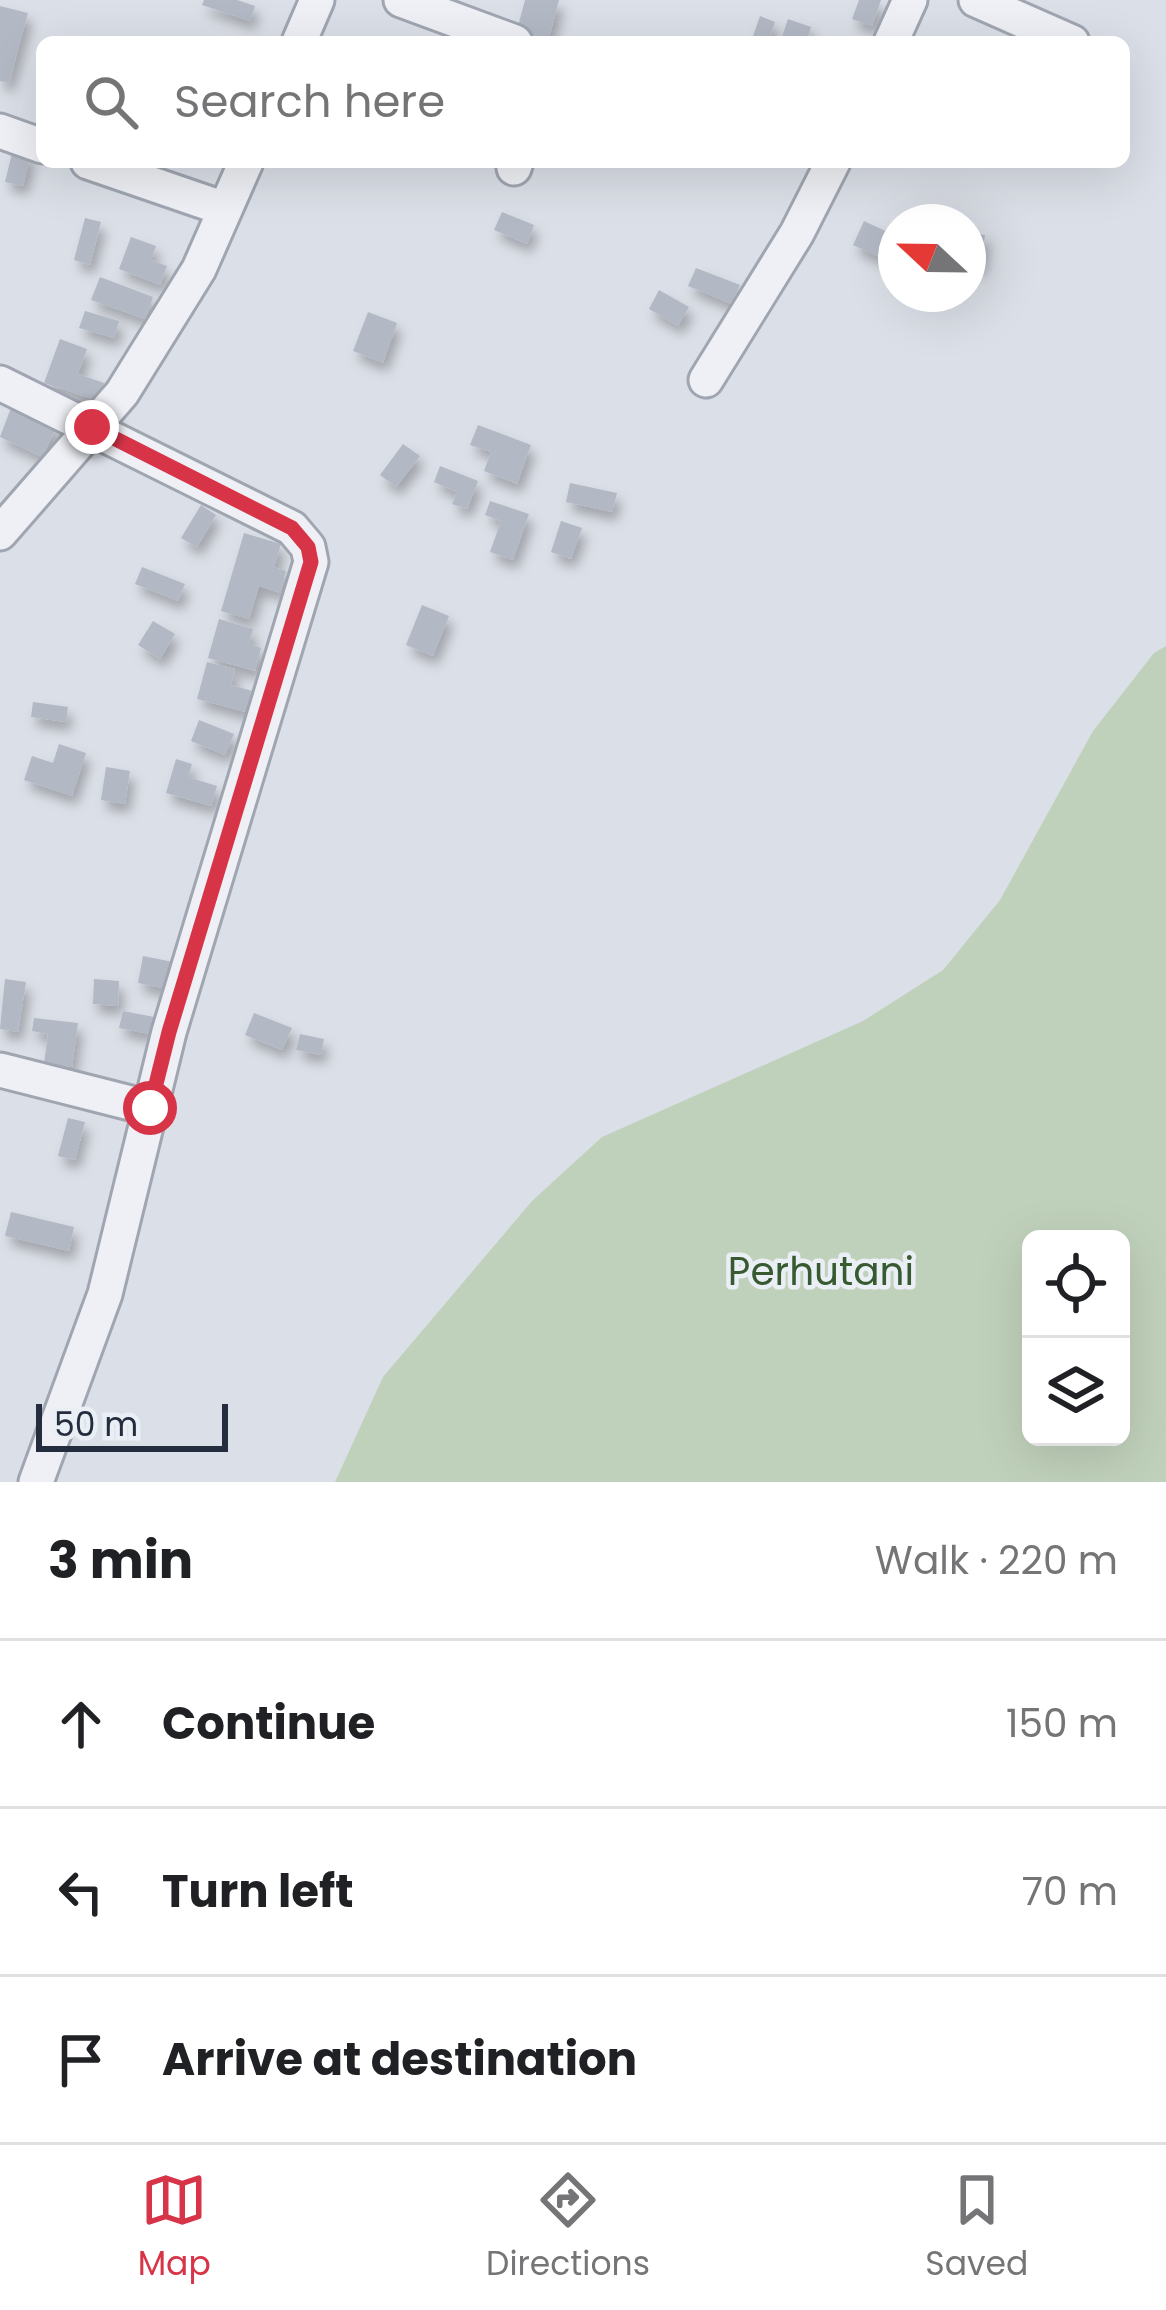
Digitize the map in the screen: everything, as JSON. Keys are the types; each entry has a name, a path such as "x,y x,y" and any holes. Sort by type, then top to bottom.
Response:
{"street":[{"path":"302,36 317,0"},
{"path":"401,0 499,36"},
{"path":"893,36 910,0"},
{"path":"976,0 1058,36"},
{"path":"0,131 36,144"},
{"path":"105,168 225,209"},
{"path":"0,533 122,393 188,287 243,168"},
{"path":"706,380 830,168"},
{"path":"0,383 292,528 308,547 311,562 169,1032 105,1294 36,1482"},
{"path":"0,1070 150,1108"}],"green space":[{"name":"Perhutani","path":"1166,646 1166,1482 335,1482 383,1377 532,1201 602,1137 863,1021 943,970 1000,900 1093,731 1154,653"}],"building":[{"path":"204,0 237,0 255,6 250,21 202,5"},
{"path":"525,0 559,0 550,36 516,34"},
{"path":"859,0 881,0 872,26 852,19"},
{"path":"0,6 28,13 9,83 0,81"},
{"path":"760,16 775,22 770,36 753,36"},
{"path":"788,19 811,27 808,36 782,36"},
{"path":"13,149 31,153 23,186 5,182"},
{"path":"502,212 534,225 527,244 494,230"},
{"path":"85,218 101,222 90,265 74,260"},
{"path":"864,221 878,228 878,256 853,245"},
{"path":"131,237 156,246 151,260 167,266 160,285 119,269"},
{"path":"696,268 740,285 732,304 688,286"},
{"path":"100,277 153,297 145,319 91,300"},
{"path":"659,290 689,307 678,326 649,309"},
{"path":"85,311 119,321 114,338 79,328"},
{"path":"368,312 397,323 383,363 353,351"},
{"path":"60,339 87,349 78,374 104,383 98,401 44,383"},
{"path":"12,405 57,426 42,457 0,437"},
{"path":"478,425 531,445 517,484 484,471 491,452 470,445"},
{"path":"403,444 420,456 396,487 380,475"},
{"path":"440,466 478,481 467,509 452,504 457,492 434,482"},
{"path":"570,483 617,493 612,512 566,502"},
{"path":"490,501 529,514 513,560 490,552 501,521 485,515"},
{"path":"201,505 216,515 197,547 181,538"},
{"path":"561,521 582,528 571,559 551,552"},
{"path":"244,533 281,544 274,567 286,571 280,593 259,586 249,619 221,611"},
{"path":"142,567 185,584 178,601 135,584"},
{"path":"422,605 449,616 433,656 406,645"},
{"path":"219,619 253,629 249,644 261,648 255,671 208,658"},
{"path":"153,621 175,634 160,659 138,645"},
{"path":"207,662 235,669 231,685 252,691 246,712 197,699"},
{"path":"33,702 68,707 66,722 31,717"},
{"path":"199,720 234,734 225,755 191,741"},
{"path":"59,744 86,753 72,796 24,780 32,756 53,763"},
{"path":"176,759 192,764 188,777 217,786 211,806 166,793"},
{"path":"106,767 130,771 125,804 101,800"},
{"path":"143,956 173,962 167,989 138,983"},
{"path":"5,979 26,982 18,1032 0,1029"},
{"path":"94,979 119,981 118,1006 93,1004"},
{"path":"123,1011 154,1017 150,1034 119,1028"},
{"path":"254,1013 292,1028 282,1050 245,1035"},
{"path":"34,1018 78,1023 72,1067 44,1064 48,1034 32,1031"},
{"path":"300,1034 324,1039 321,1055 296,1050"},
{"path":"68,1118 85,1122 75,1160 58,1156"},
{"path":"11,1212 74,1227 69,1251 5,1236"}],"route":[{"path":"92,427 292,528 308,547 311,562 150,1108"}]}
